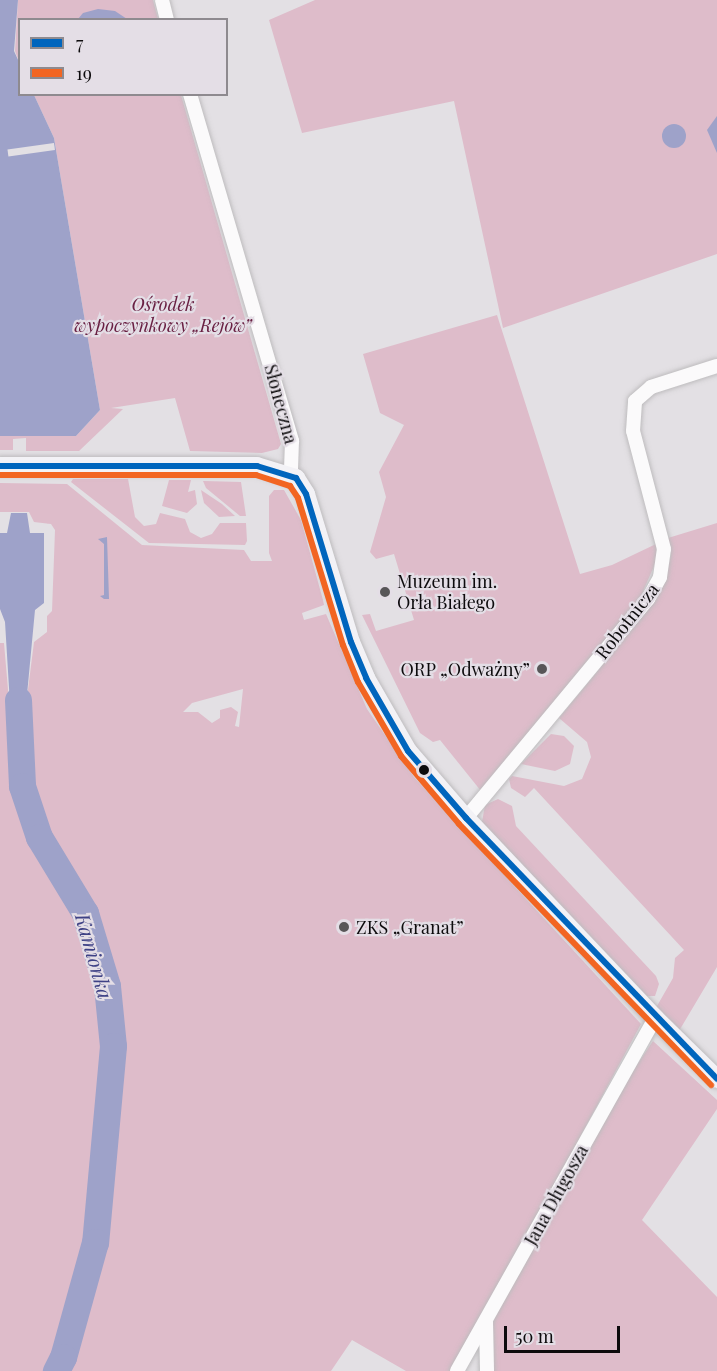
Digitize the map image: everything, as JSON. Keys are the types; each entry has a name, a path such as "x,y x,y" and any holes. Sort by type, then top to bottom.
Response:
{"street":[{"path":"162,0 166,18"},
{"name":"Słoneczna","path":"191,96 292,441 291,473"},
{"name":"Robotnicza","path":"466,818 648,599 660,577 664,548 633,431 635,401 651,387 717,366"},
{"path":"0,466 257,466 291,473 306,494 351,642 366,678 408,751 466,818 654,1018 717,1079"},
{"name":"Jana Długosza","path":"457,1371 654,1018"},
{"path":"486,1321 487,1371"}],"green space":[{"path":"18,0 153,0 158,18 18,18 18,59 15,51"},
{"path":"315,0 717,0 717,254 503,328 454,101 302,133 269,20"},
{"name":"Ośrodek wypoczynkowy „Rejów”","path":"34,96 181,96 281,444 278,449 262,453 190,451 175,398 111,408 123,409 79,451 26,451 26,438 13,439 13,450 0,450 0,436 76,436 100,410 54,138"},
{"path":"497,315 580,574 612,565 656,544 658,557 641,596 481,791 440,740 433,742 420,733 362,615 370,614 376,631 414,620 394,554 376,559 370,552 386,497 379,472 404,425 380,413 363,354"},
{"path":"73,479 128,479 135,517 144,526 156,524 160,513 185,519 190,532 201,538 212,534 220,523 246,523 247,541 245,545 149,543 71,482"},
{"path":"169,480 191,480 188,492 195,490 197,504 187,513 162,506"},
{"path":"203,481 241,482 246,516 240,516 206,488"},
{"name":"ZKS „Granat”","path":"0,483 67,484 142,545 244,550 251,561 272,561 269,553 269,496 274,490 284,490 301,520 324,605 302,613 304,620 326,614 367,709 414,777 641,1024 454,1371 406,1371 352,1340 331,1371 0,1371 0,643 4,643 12,736 22,737 34,642 47,632 47,616 52,611 55,530 51,524 34,522 29,512 0,512","holes":["243,689 239,727 235,726 238,712 231,707 220,710 220,718 212,723 198,712 183,712 192,703"]},
{"path":"201,490 235,516 219,517 204,503"},
{"path":"717,523 717,967 676,1036 653,1013 673,978 675,958 684,950 534,788 525,797 511,788 509,779 512,776 564,786 582,779 591,757 587,742 559,718 651,606 665,582 671,555 668,538"},
{"path":"551,734 564,736 574,746 570,764 555,771 521,764"},
{"path":"498,799 512,806 516,826 656,976 659,984 655,996 647,996 482,822 485,805"},
{"path":"653,1041 717,1100 717,1109 642,1220 717,1297 717,1371 494,1371 493,1323 497,1312 627,1080"}],"water":[{"path":"0,0 18,0 14,51 18,60 18,96 34,96 54,138 100,410 76,436 0,436"},
{"path":"98,9 115,11 126,18 79,18 83,13"},
{"path":"717,116 717,153 707,130"},
{"path":"674,124 679,125 685,131 685,141 679,147 674,148 669,147 663,141 662,136 663,131 669,125"},
{"path":"11,513 27,513 30,533 44,533 44,603 35,610 23,737 12,737 5,622 0,609 0,533 7,533"},
{"path":"107,537 109,599 104,599 100,596 104,595 104,544 98,539"}],"pier":[{"path":"54,143 55,150 8,156 7,150"}],"waterway":[{"name":"Kamionka","path":"18,700 22,786 39,837 85,913 107,986 113,1046 95,1242 63,1357 56,1371"}],"transit line":[{"name":"7","path":"0,466 257,466 296,478 306,494 351,642 366,678 408,751 466,818 717,1079"},
{"name":"19","path":"0,475 256,475 290,486 298,498 343,645 358,682 401,756 459,824 711,1085"}],"place":[{"name":"Muzeum im. Orła Białego","path":"385,592"},
{"name":"ORP „Odważny”","path":"542,669"},
{"name":"ZKS „Granat”","path":"344,927"}]}
